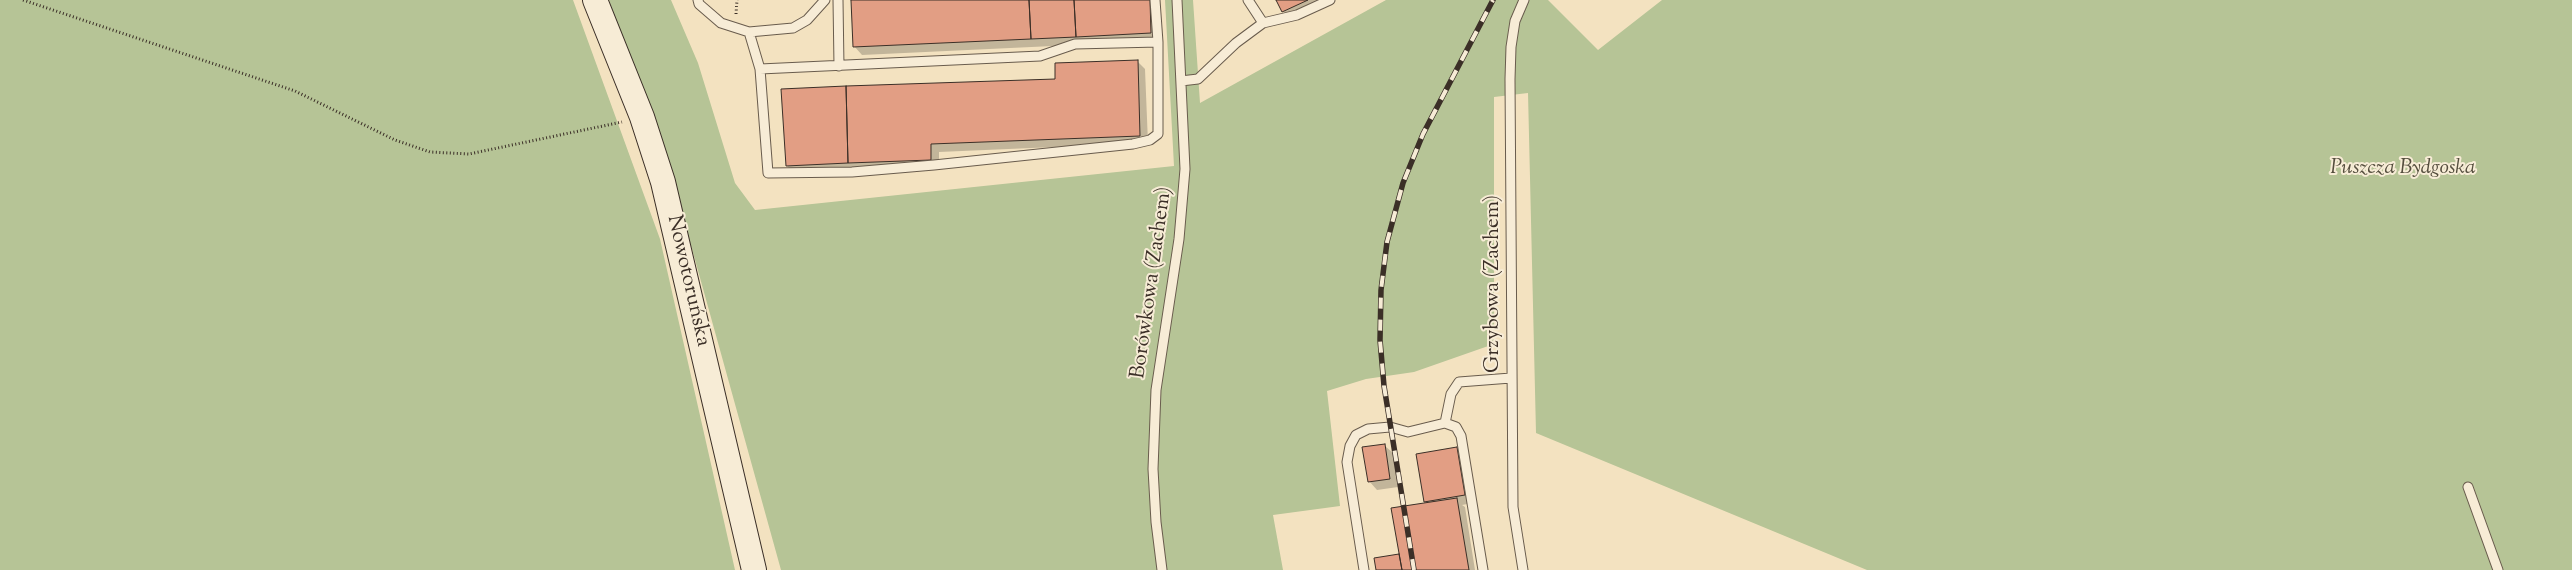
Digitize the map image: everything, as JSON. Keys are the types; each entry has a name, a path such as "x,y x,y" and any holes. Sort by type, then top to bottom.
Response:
{"main road":[{"name":"Nowotoruńska","path":"595,0 642,117 663,182 754,570"}],"lane":[{"path":"698,0 721,23 749,32 793,28 819,10 825,0"},
{"path":"838,0 839,66"},
{"path":"749,32 760,69 768,173 862,171 1133,144 1150,140 1158,134 1160,122 1156,0"},
{"name":"Borówkowa (Zachem)","path":"1162,570 1156,522 1154,433 1156,390 1178,239 1185,169 1177,0"},
{"path":"1248,0 1263,23"},
{"path":"1181,81 1198,79 1236,43 1263,23 1297,15 1330,0"},
{"name":"Grzybowa (Zachem)","path":"1523,570 1513,507 1511,46 1515,21 1524,0"},
{"path":"760,69 1040,56 1075,44 1158,42"},
{"path":"1445,422 1451,394 1459,382 1511,378"},
{"path":"1364,570 1347,462 1356,435 1368,429 1390,428 1408,432 1445,422 1456,427 1461,436 1483,570"},
{"path":"2468,487 2498,570"}],"path":[{"path":"23,0 295,91 395,140 430,152 470,154 642,117"}],"green space":[{"path":"0,0 573,0 660,239 735,570 0,570"},
{"name":"Puszcza Bydgoska","path":"609,0 671,0 698,63 735,183 755,210 1174,166 1165,0 1193,0 1200,103 1386,0 1548,0 1598,50 1662,0 2572,0 2572,570 1867,570 1536,433 1528,93 1494,97 1494,344 1414,372 1366,379 1327,391 1340,506 1273,515 1283,570 781,570 692,249"}],"building":[{"path":"851,0 1029,0 1031,39 853,47"},
{"path":"1029,0 1074,0 1076,37 1031,39"},
{"path":"1074,0 1150,0 1151,33 1076,37"},
{"path":"1276,0 1308,0 1282,12"},
{"path":"1138,60 1140,136 931,144 931,160 848,163 846,86 1055,79 1055,63"},
{"path":"846,86 848,163 786,166 781,89"},
{"path":"1385,444 1390,479 1368,482 1362,447"},
{"path":"1457,447 1465,495 1424,502 1416,454"},
{"path":"1457,498 1469,570 1402,570 1391,508"},
{"path":"1399,554 1402,570 1376,570 1374,558"}],"railway":[{"path":"1414,570 1384,386 1380,340 1381,290 1387,242 1403,183 1423,134 1493,0"}]}
